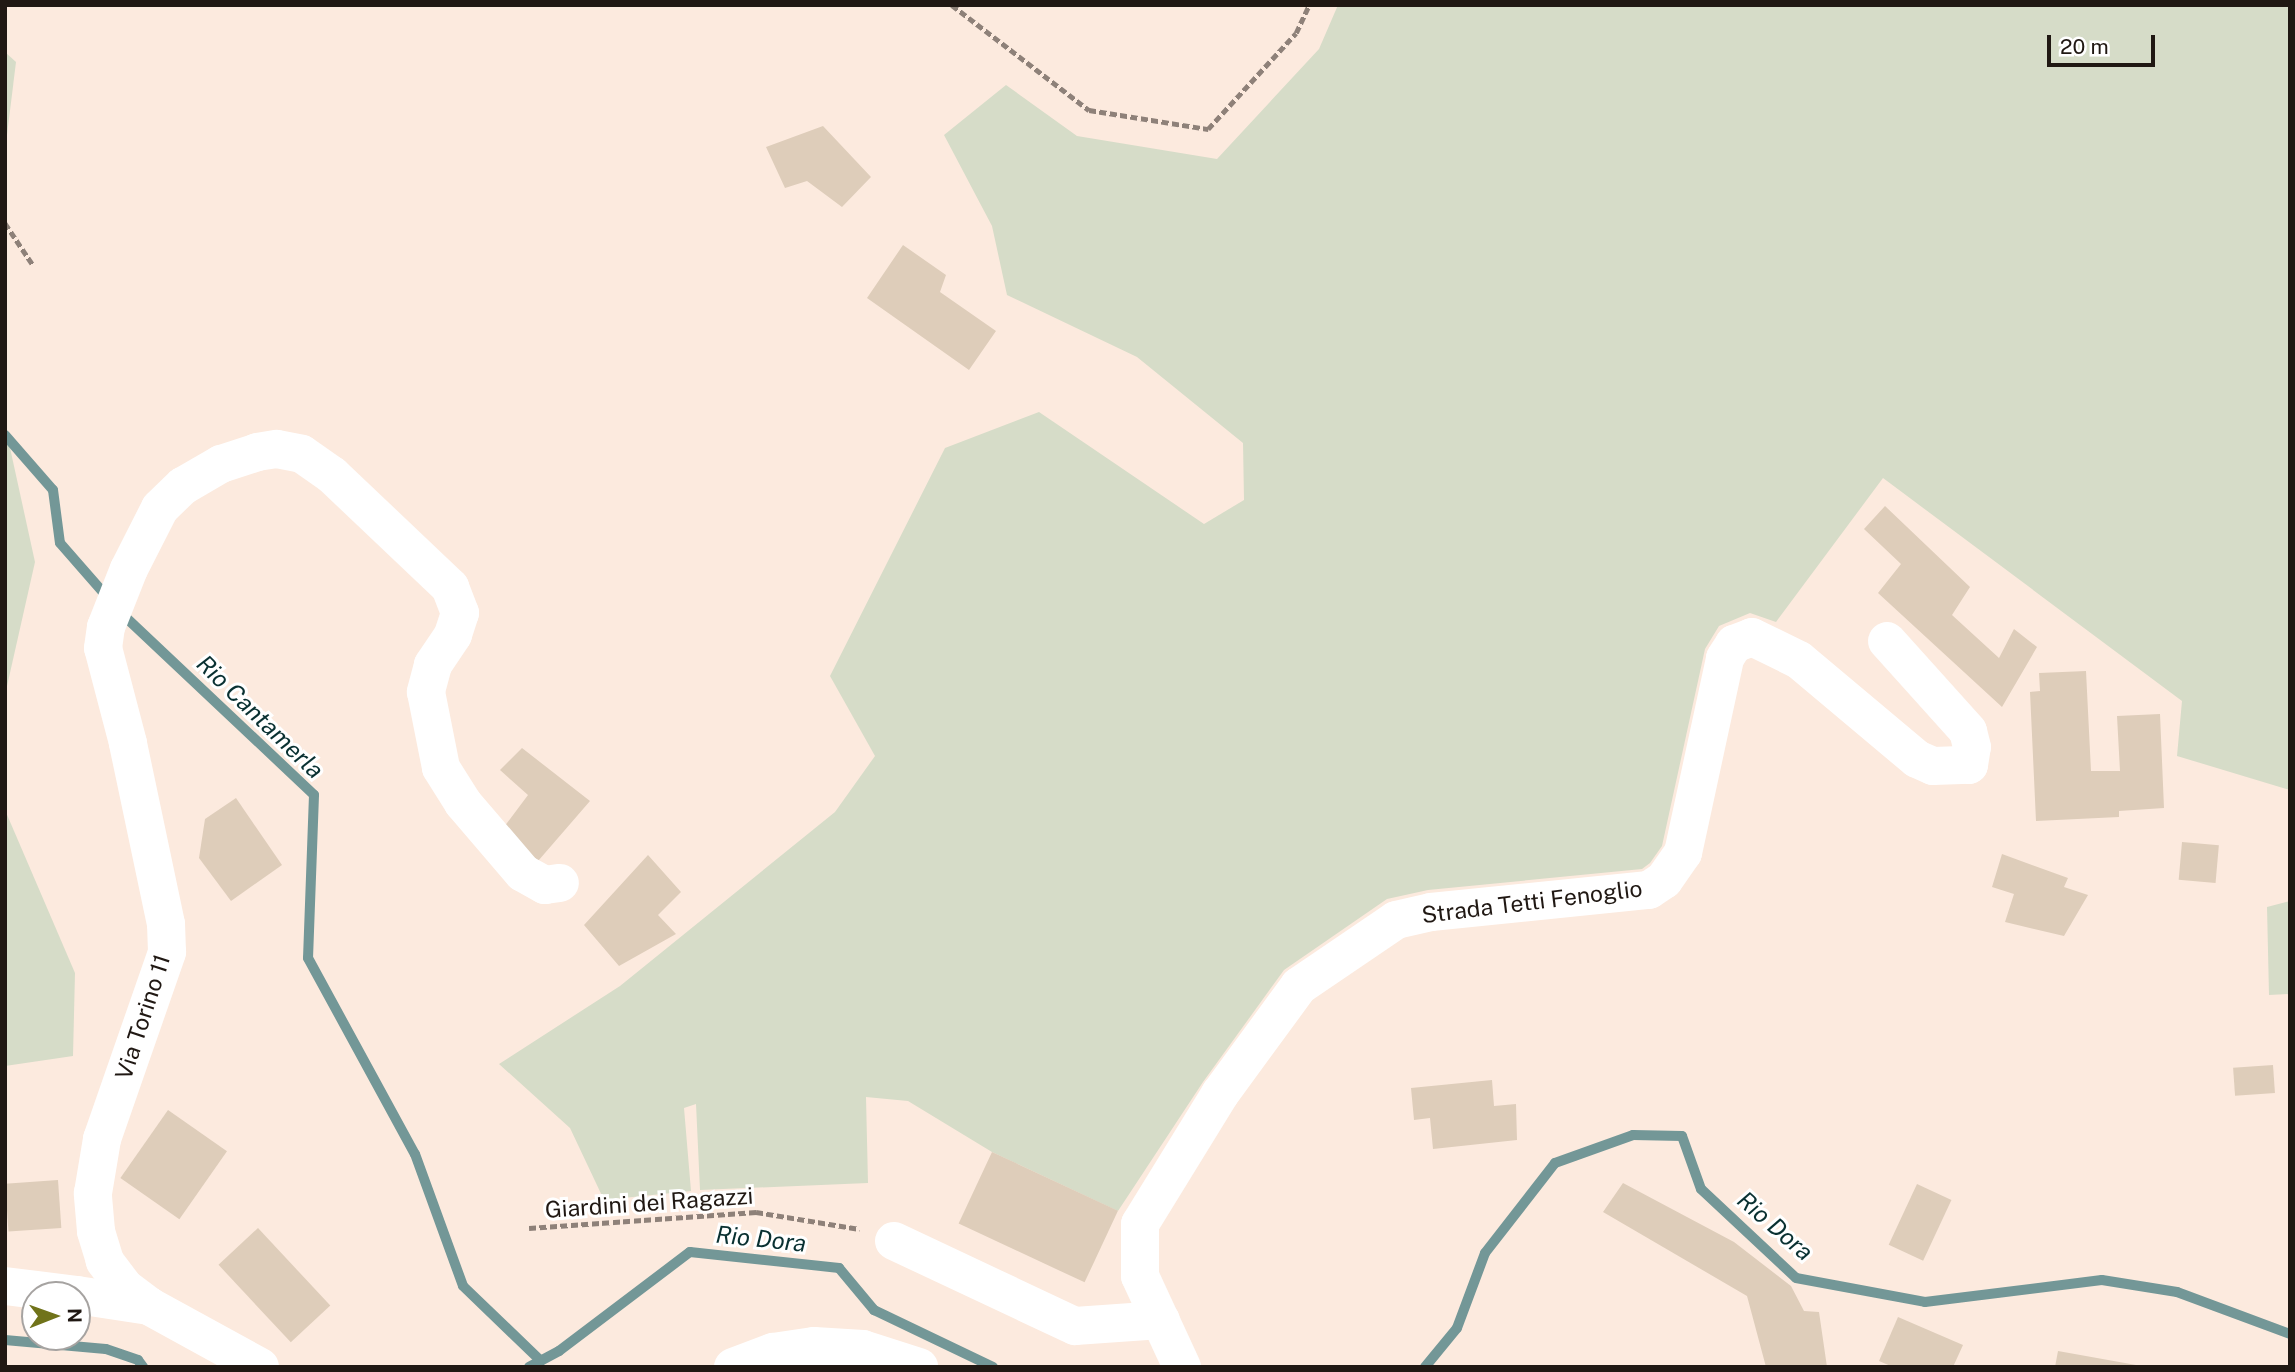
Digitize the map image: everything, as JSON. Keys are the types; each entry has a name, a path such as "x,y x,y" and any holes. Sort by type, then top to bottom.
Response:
{"street":[{"name":"Via Torino 11","path":"149,1306 125,1288 105,1261 96,1231 93,1194 102,1139 167,952 166,924 128,743 103,648 106,627 128,569 160,508 183,486 221,464 277,449 302,454 332,475 450,587 460,613 453,635 433,665 426,692 441,768 463,803 523,873 545,885 560,883"},
{"name":"Strada Tetti Fenoglio","path":"1182,1367 1140,1276 1138,1240 1146,1209 1220,1094 1299,986 1396,920 1431,912 1649,890 1664,880 1683,853 1725,658 1734,644 1752,637 1799,660 1917,760 1933,766 1969,765 1972,747 1968,731 1887,641"},
{"path":"894,1241 1074,1326 1161,1320"},
{"path":"91,1297 149,1306 260,1367"},
{"path":"733,1367 773,1359 814,1346 863,1349 919,1367"}],"path":[{"path":"953,5 1089,110 1208,129 1296,33 1309,5"},
{"path":"5,223 33,265"},
{"name":"Giardini dei Ragazzi","path":"529,1228 756,1212 849,1225 894,1241"}],"green space":[{"path":"1338,5 2290,5 2290,790 2177,756 2182,701 1883,478 1776,622 1750,613 1719,626 1705,649 1662,846 1650,863 1642,869 1428,890 1387,899 1284,970 1203,1082 1118,1211 992,1152 908,1101 866,1097 868,1183 700,1190 696,1104 684,1108 691,1191 604,1200 570,1128 499,1064 620,986 835,812 875,756 830,676 945,448 1039,412 1204,524 1244,500 1243,443 1137,357 1007,295 992,226 944,135 1006,85 1077,136 1217,159 1319,49"},
{"path":"5,52 16,62 5,151"},
{"path":"5,425 35,562 5,695"},
{"path":"5,810 75,973 73,1056 5,1066"},
{"path":"2290,901 2290,994 2269,995 2267,907"}],"building":[{"path":"823,126 871,177 842,207 807,181 785,188 766,147"},
{"path":"903,245 946,275 940,292 996,331 969,370 867,298"},
{"path":"1885,506 1970,587 1952,615 1999,658 2014,629 2037,647 2002,707 1878,593 1901,564 1864,529"},
{"path":"2086,671 2091,771 2120,771 2117,716 2160,714 2164,808 2119,811 2119,817 2036,821 2030,692 2040,691 2039,673"},
{"path":"522,748 590,801 532,868 498,835 528,795 500,770"},
{"path":"236,798 282,865 231,901 199,858 205,819"},
{"path":"2182,842 2219,845 2216,883 2179,880"},
{"path":"2002,854 2068,878 2064,887 2088,895 2064,936 2005,922 2014,894 1992,887"},
{"path":"648,855 681,892 658,915 676,934 619,966 584,925"},
{"path":"2273,1065 2275,1093 2235,1096 2233,1068"},
{"path":"1492,1080 1494,1106 1516,1104 1517,1140 1433,1149 1430,1118 1414,1120 1411,1088"},
{"path":"168,1110 227,1151 179,1219 120,1178"},
{"path":"992,1152 1118,1211 1085,1282 959,1224"},
{"path":"58,1180 61,1228 8,1232 5,1184"},
{"path":"1623,1183 1734,1242 1791,1286 1804,1311 1819,1312 1827,1367 1766,1367 1747,1296 1603,1212"},
{"path":"1917,1184 1951,1200 1923,1261 1889,1245"},
{"path":"258,1228 330,1306 291,1342 219,1265"},
{"path":"1898,1317 1963,1345 1953,1367 1893,1367 1879,1361"},
{"path":"2058,1351 2136,1365 2136,1367 2055,1367"}],"waterway":[{"name":"Rio Cantamerla","path":"5,435 53,490 60,543 109,599"},
{"name":"Rio Cantamerla","path":"119,611 314,795 308,958 415,1154 463,1286 541,1361"},
{"name":"Rio Dora","path":"1425,1367 1457,1328 1485,1253 1555,1163 1633,1135 1682,1136 1701,1189 1796,1278 1925,1302 2102,1280 2177,1292 2290,1334"},
{"name":"Rio Dora","path":"529,1367 559,1351 690,1252 839,1268 874,1310 993,1367"},
{"name":"Rio Dora","path":"5,1340 106,1349 138,1360 143,1367"}]}
